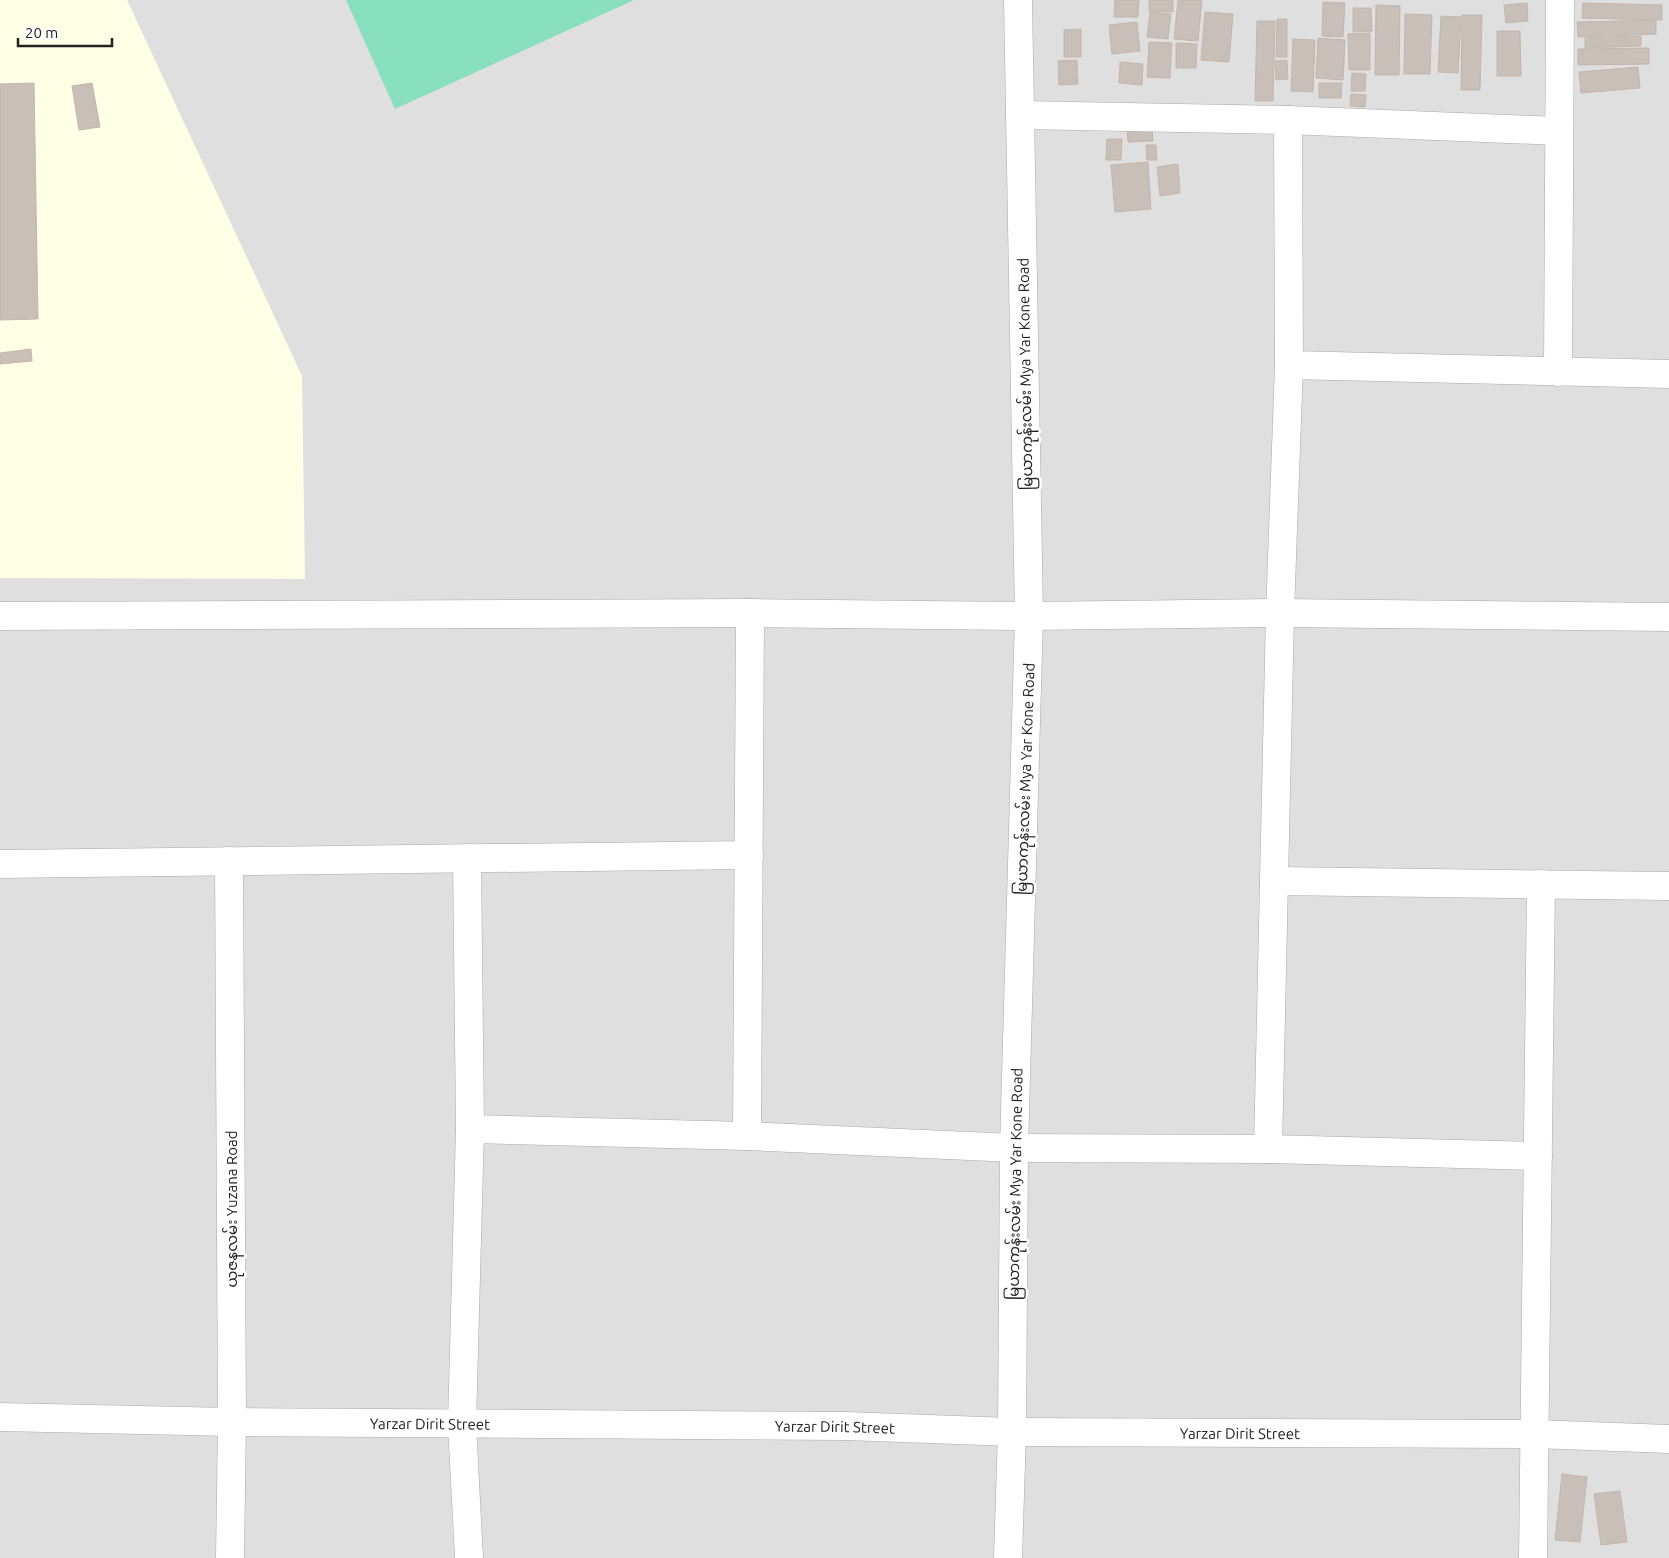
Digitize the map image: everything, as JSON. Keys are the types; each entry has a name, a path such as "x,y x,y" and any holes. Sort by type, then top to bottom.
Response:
{"street":[{"name":"မြယာကုန်းလမ်း Mya Yar Kone Road","path":"1008,1558 1012,1432 1014,1148 1030,616 1018,0"},
{"path":"1558,372 1560,0"},
{"path":"1020,115 1288,120 1558,130"},
{"path":"1268,1149 1280,614 1289,365 1288,120"},
{"path":"1289,365 1669,374"},
{"path":"747,1136 750,612"},
{"path":"0,616 750,612 1030,616 1280,614 1669,616"},
{"path":"0,864 749,854"},
{"path":"467,858 470,1129 462,1424 469,1558"},
{"name":"ယုဇနလမ်း Yuzana Road","path":"229,861 232,1422 230,1558"},
{"path":"1274,881 1669,886"},
{"path":"1534,1558 1541,884"},
{"path":"470,1129 747,1136 1014,1148 1268,1149 1538,1156"},
{"name":"Yarzar Dirit Street","path":"0,1417 232,1422 846,1426 1012,1432 1535,1434 1669,1439"}],"shaded area":[{"path":"0,0 1669,0 1669,1558 0,1558"},
{"path":"0,0 127,0 302,376 305,579 0,578"}],"green space":[{"path":"346,0 634,0 395,109"}],"building":[{"path":"1115,0 1139,0 1138,17 1114,17"},
{"path":"1149,0 1173,0 1173,12 1149,11"},
{"path":"1178,0 1202,0 1198,41 1174,39"},
{"path":"1323,2 1345,3 1343,37 1322,36"},
{"path":"1527,3 1528,21 1506,23 1504,5"},
{"path":"1583,3 1662,5 1662,20 1582,18"},
{"path":"1376,5 1400,6 1399,75 1375,75"},
{"path":"1353,8 1371,8 1372,31 1353,32"},
{"path":"1150,12 1171,14 1168,39 1147,37"},
{"path":"1205,12 1233,14 1229,62 1201,60"},
{"path":"1405,14 1432,15 1430,74 1404,74"},
{"path":"1462,15 1482,15 1480,90 1461,90"},
{"path":"1441,16 1461,17 1458,73 1438,72"},
{"path":"1277,19 1287,19 1287,57 1276,57"},
{"path":"1656,20 1656,34 1578,37 1577,22"},
{"path":"1257,21 1275,21 1273,101 1255,101"},
{"path":"1137,22 1140,51 1112,54 1109,25"},
{"path":"1081,29 1081,57 1064,57 1064,30"},
{"path":"1497,31 1520,31 1521,76 1497,76"},
{"path":"1370,33 1370,70 1349,70 1348,34"},
{"path":"1641,36 1641,46 1585,48 1585,38"},
{"path":"1318,38 1345,40 1343,80 1316,78"},
{"path":"1293,39 1315,40 1313,92 1291,91"},
{"path":"1149,42 1172,43 1170,78 1147,77"},
{"path":"1176,43 1197,44 1196,68 1176,68"},
{"path":"1649,48 1649,64 1578,65 1578,49"},
{"path":"1077,60 1078,84 1059,85 1058,61"},
{"path":"1287,60 1288,79 1276,80 1275,61"},
{"path":"1120,62 1143,64 1142,85 1119,83"},
{"path":"1638,67 1640,88 1581,93 1579,72"},
{"path":"1352,73 1366,74 1365,91 1351,91"},
{"path":"34,83 38,319 0,320 0,84"},
{"path":"92,83 100,127 79,130 72,86"},
{"path":"1319,83 1342,83 1341,98 1319,98"},
{"path":"1351,94 1366,95 1365,107 1350,106"},
{"path":"1152,127 1153,141 1128,142 1127,129"},
{"path":"1107,139 1122,139 1121,160 1106,160"},
{"path":"1146,145 1156,145 1157,160 1147,160"},
{"path":"1148,162 1151,209 1115,212 1111,165"},
{"path":"1178,164 1180,193 1160,196 1157,167"},
{"path":"31,349 32,361 0,364 0,353"},
{"path":"1562,1474 1587,1477 1580,1542 1555,1540"},
{"path":"1620,1491 1627,1542 1601,1545 1594,1494"}]}
